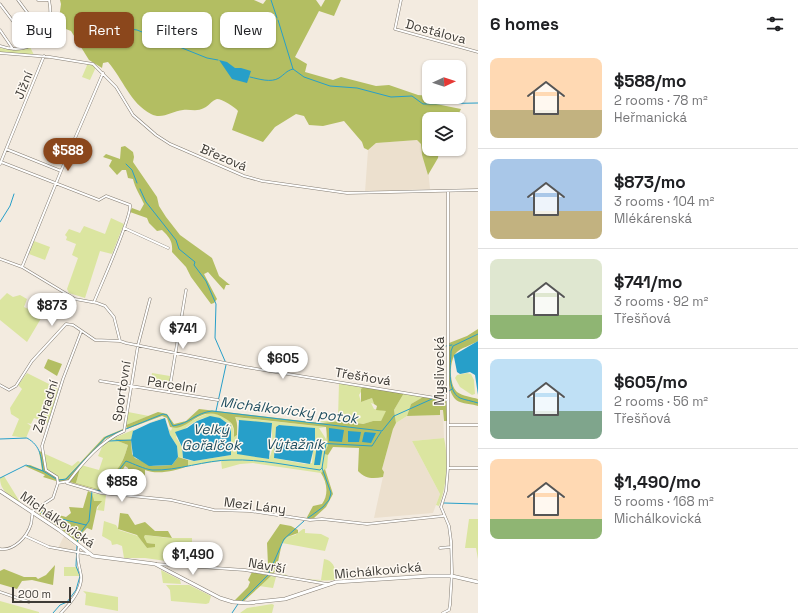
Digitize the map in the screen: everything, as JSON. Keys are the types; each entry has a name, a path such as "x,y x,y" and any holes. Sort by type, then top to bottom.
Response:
{"street":[{"path":"18,0 27,12"},
{"path":"38,0 49,0 50,12"},
{"name":"Dostálova","path":"401,0 395,29 478,52"},
{"path":"0,4 12,20"},
{"path":"0,30 13,49"},
{"path":"0,46 13,49 18,48"},
{"name":"Březová","path":"0,53 44,56 84,61 93,64 103,72 122,95 133,116 156,135 170,144 244,176 262,181 347,193 478,190"},
{"name":"Jižní","path":"1,163 44,56"},
{"path":"22,267 103,72"},
{"path":"6,149 61,170"},
{"path":"1,163 99,200 106,196 128,204 130,209 124,228 94,302"},
{"name":"Myslivecká","path":"443,613 449,610 452,576 451,547 448,526 441,506 446,490 448,468 448,191"},
{"path":"124,228 168,248"},
{"path":"0,259 22,267 75,299 94,302 104,306 116,321 120,341"},
{"path":"169,392 186,290"},
{"name":"Sportovní","path":"67,482 80,465 106,440 125,429 138,345 150,299"},
{"name":"Třešňová","path":"0,385 9,390 14,388 32,360 64,325 73,325 96,340 120,341 245,367 448,400"},
{"name":"Zahradní","path":"58,481 46,470 42,446 63,379 82,332"},
{"name":"Parcelní","path":"100,381 218,400"},
{"path":"448,425 478,425"},
{"path":"448,468 478,468"},
{"path":"0,549 10,548 25,536 30,525 32,512 52,498 58,481 67,482"},
{"name":"Mezi Lány","path":"67,482 101,493 171,500 214,510 250,511 310,520 322,519 367,524 444,516"},
{"name":"Michálkovická","path":"0,492 59,530 88,554 101,558 155,564 220,598 238,603 285,599 327,584 429,576 452,576 478,582"},
{"path":"25,536 49,547 88,554"},
{"path":"61,613 78,591 80,585 81,575 78,566 79,546"},
{"path":"440,548 451,547"},
{"name":"Návrší","path":"155,564 181,564 245,570 327,584"},
{"path":"0,592 29,602"}],"shaded area":[{"path":"417,140 421,143 422,156 428,169 430,189 365,192 368,150 376,143"},
{"path":"440,410 443,410 444,438 412,441 440,494 433,513 374,518 384,472 382,469 396,423 407,416 440,415"},
{"path":"64,536 76,547 75,551 58,548"}],"green space":[{"path":"60,0 254,0 263,4 266,0 316,0 321,7 325,0 341,0 334,16 319,11 295,57 307,64 305,72 333,80 341,77 376,86 389,85 422,95 422,104 436,104 461,109 460,112 422,112 422,155 421,144 417,140 376,143 368,150 364,148 362,142 344,121 323,126 309,125 304,116 296,114 275,127 263,142 232,130 238,111 234,107 219,99 199,110 183,110 163,116 155,116 138,104 108,62 103,63 102,68 89,60 82,48 134,48 134,12 74,12 74,36 71,31 66,29 66,12 60,12"},
{"path":"0,48 13,50 30,48 34,55 0,52"},
{"path":"88,63 96,67 90,80 82,77"},
{"path":"125,146 133,152 133,162 157,197 159,206 166,217 180,235 212,258 219,276 230,285 226,285 224,290 208,272 204,274 217,299 214,303 211,304 191,277 186,267 172,252 171,242 167,235 162,230 157,231 149,223 147,218 130,212 132,208 140,211 144,204 133,179 128,178 126,170 122,170 117,175 109,166 112,160 103,157 106,154 120,159 121,147"},
{"path":"422,156 438,156 438,158 428,175"},
{"path":"111,218 124,224 112,254 100,251 85,298 69,293 67,289 78,258 72,255 76,244 66,240 67,237 65,235 69,229 80,233 84,226 105,234"},
{"path":"34,241 50,247 45,260 29,254"},
{"path":"7,293 13,297 20,295 27,299 24,307 35,312 41,301 49,305 27,342 0,320 0,300"},
{"path":"478,329 478,341 456,353 452,361 451,379 454,389 457,392 478,399 478,406 462,403 455,398 449,385 448,367 449,343 467,336"},
{"path":"48,359 62,364 57,376 44,368"},
{"path":"27,373 57,388 58,390 48,423 34,418 31,424 27,423 31,426 26,438 12,436 19,419 11,414 10,408 22,389 18,385"},
{"path":"152,373 170,376 169,384 151,381"},
{"path":"467,373 471,374 474,380 475,394 472,395 460,387 455,378 457,375"},
{"path":"339,383 364,387 359,395 361,402 372,398 374,404 371,403 374,409 387,411 381,421 373,421 363,424 346,421 333,423 313,421 332,421 338,418"},
{"path":"364,387 404,393 394,410 396,423 382,469 384,472 383,477 369,478 363,476 358,471 359,448 333,447 328,455 324,454 328,445 326,427 235,417 237,423 237,435 234,437 234,428 232,424 217,414 202,415 177,428 170,427 167,418 162,416 127,429 126,425 158,412 167,414 174,424 186,421 199,409 320,423 346,421 363,424 373,421 381,421 386,411 376,410 377,406 374,404 372,398 361,402 361,389"},
{"path":"404,393 423,397 411,404 407,416 396,423 394,410"},
{"path":"423,397 446,401 447,421 444,421 443,410 440,410 440,415 407,416 411,404"},
{"path":"128,412 149,416 126,425"},
{"path":"209,413 220,415 228,419 230,422 234,431 234,437 237,435 236,450 247,455 268,459 272,447 272,423 238,421 234,417 326,427 319,428 326,439 326,431 328,445 324,454 328,455 327,468 321,473 253,463 240,464 222,469 221,461 188,466 188,460 194,461 231,455 231,426 224,421 209,417 189,426 176,437 182,447 183,458 178,457 177,446 170,435 167,423 171,431 172,428","holes":["279,425 315,428 312,463 305,464 274,458 276,427"]},
{"path":"123,429 123,431 105,439 67,481 59,482 58,479 65,479 104,437"},
{"path":"134,430 131,440 115,440 128,445 120,466 110,474 105,491 76,483 81,465 99,470 103,458 98,456 102,447 107,441"},
{"path":"444,438 447,464 444,489 439,506 436,505 440,494 412,441"},
{"path":"115,440 131,440 132,454 135,458 153,466 172,465 178,457 188,460 188,466 166,472 145,470 145,478 134,476 129,473 128,468 125,466 109,493 70,482 81,465 76,483 105,491 110,474 120,466 128,445"},
{"path":"39,451 42,452 46,470 56,477 56,481 43,477 45,475 25,466 30,465 42,470"},
{"path":"43,453 72,466 78,461 80,462 65,479 58,479 57,476 47,470"},
{"path":"325,469 333,494 326,507 314,518 306,519 313,506 322,504 326,497 325,480 321,473"},
{"path":"4,476 20,502 4,490 0,483 0,478"},
{"path":"88,491 92,493 94,501 102,501 97,507 92,530 87,528 81,534 78,543 37,512 40,508 44,511 66,517 71,513 69,507 83,508"},
{"path":"92,493 106,495 104,511 97,510 101,501 93,501"},
{"path":"120,513 128,514 135,525 145,522 155,531 168,531 172,538 145,535 144,537 147,543 155,544 155,547 147,548 137,535 118,529"},
{"path":"469,519 478,519 478,559 476,548 465,548"},
{"path":"104,521 116,525 119,530 138,536 147,548 155,546 154,544 147,543 144,537 145,535 168,538 192,538 192,551 176,552 175,560 173,562 145,558 124,558 122,546 117,544 112,545 111,541 102,536"},
{"path":"280,524 291,526 298,530 298,533 287,537 282,543 276,571 272,574 264,571 268,565 267,543"},
{"path":"305,529 305,533 321,534 329,538 325,551 282,543 287,537 295,535"},
{"path":"324,559 333,564 335,580 314,581 292,578 279,573 279,570 288,576 321,580"},
{"path":"55,565 53,585 32,580 22,581 17,589 0,584 0,571 4,569 24,577 36,577 38,579 46,575"},
{"path":"64,567 77,567 80,576 64,576"},
{"path":"161,570 180,580 181,584 163,583"},
{"path":"252,572 271,576 244,601 235,600 248,587 250,582 248,580"},
{"path":"271,576 276,577 273,588 259,586"},
{"path":"166,585 189,585 211,596 209,603 171,601 170,590"},
{"path":"83,591 118,597 118,611 85,605 86,594"},
{"path":"0,601 39,612 39,613 0,613"},
{"path":"272,604 274,605 272,613 240,613 247,608"}],"water":[{"path":"219,60 227,62 235,68 251,71 247,83 232,79"},
{"path":"478,341 478,395 475,375 470,372 460,374 457,372 454,355"},
{"name":"Velký Gořalčok","path":"210,416 220,418 231,426 231,455 194,461 183,458 182,447 175,432 187,428 197,421"},
{"path":"165,418 170,435 177,446 178,457 172,465 149,466 133,456 131,440 133,431"},
{"path":"239,420 272,423 269,459 237,454"},
{"name":"Výtažník","path":"279,425 315,428 315,443 310,464 274,458 276,427"},
{"path":"329,428 344,430 342,442 329,441"},
{"path":"348,431 361,432 359,442 348,442"},
{"path":"364,433 376,433 371,443 362,442"},
{"path":"317,445 323,447 320,465 314,465"}],"waterway":[{"path":"271,0 277,18"},
{"path":"278,20 293,69"},
{"path":"134,30 207,58 218,60"},
{"path":"250,77 272,80 279,78 293,69 304,77 330,86 357,88 391,97 412,96 423,104 478,103"},
{"path":"126,164 132,170 137,183"},
{"path":"140,189 146,202 176,240 179,249 195,262 194,265 206,281 216,304 215,338 225,361"},
{"path":"0,222 10,206 14,194"},
{"path":"478,334 453,346 451,351 450,369 451,383 456,394 460,398 478,403"},
{"name":"Michálkovický potok","path":"446,346 452,345"},
{"path":"216,411 226,365"},
{"name":"Michálkovický potok","path":"434,397 443,395 452,389"},
{"name":"Michálkovický potok","path":"59,480 66,479 106,437 163,414 167,415 173,426 179,425 201,414 212,411 382,431 394,416 432,399"},
{"path":"316,443 372,446 381,432"},
{"name":"Michálkovický potok","path":"0,439 27,438 32,441 40,452 43,471 56,479"},
{"path":"109,441 131,440"},
{"path":"308,518 323,507 329,500 331,493 322,468 326,443"},
{"path":"95,490 107,492 115,475 126,461 142,468 152,470 172,469 221,460 265,462 320,470 322,468"},
{"path":"0,478 26,465 43,471"},
{"path":"77,542 81,532 89,521 92,491"},
{"path":"444,503 478,504"},
{"path":"41,512 45,515 86,525"},
{"path":"242,601 268,575 284,539 304,521"},
{"path":"53,613 60,605 67,602 76,590 80,576 76,566 77,545"},
{"path":"232,613 238,604"}]}
